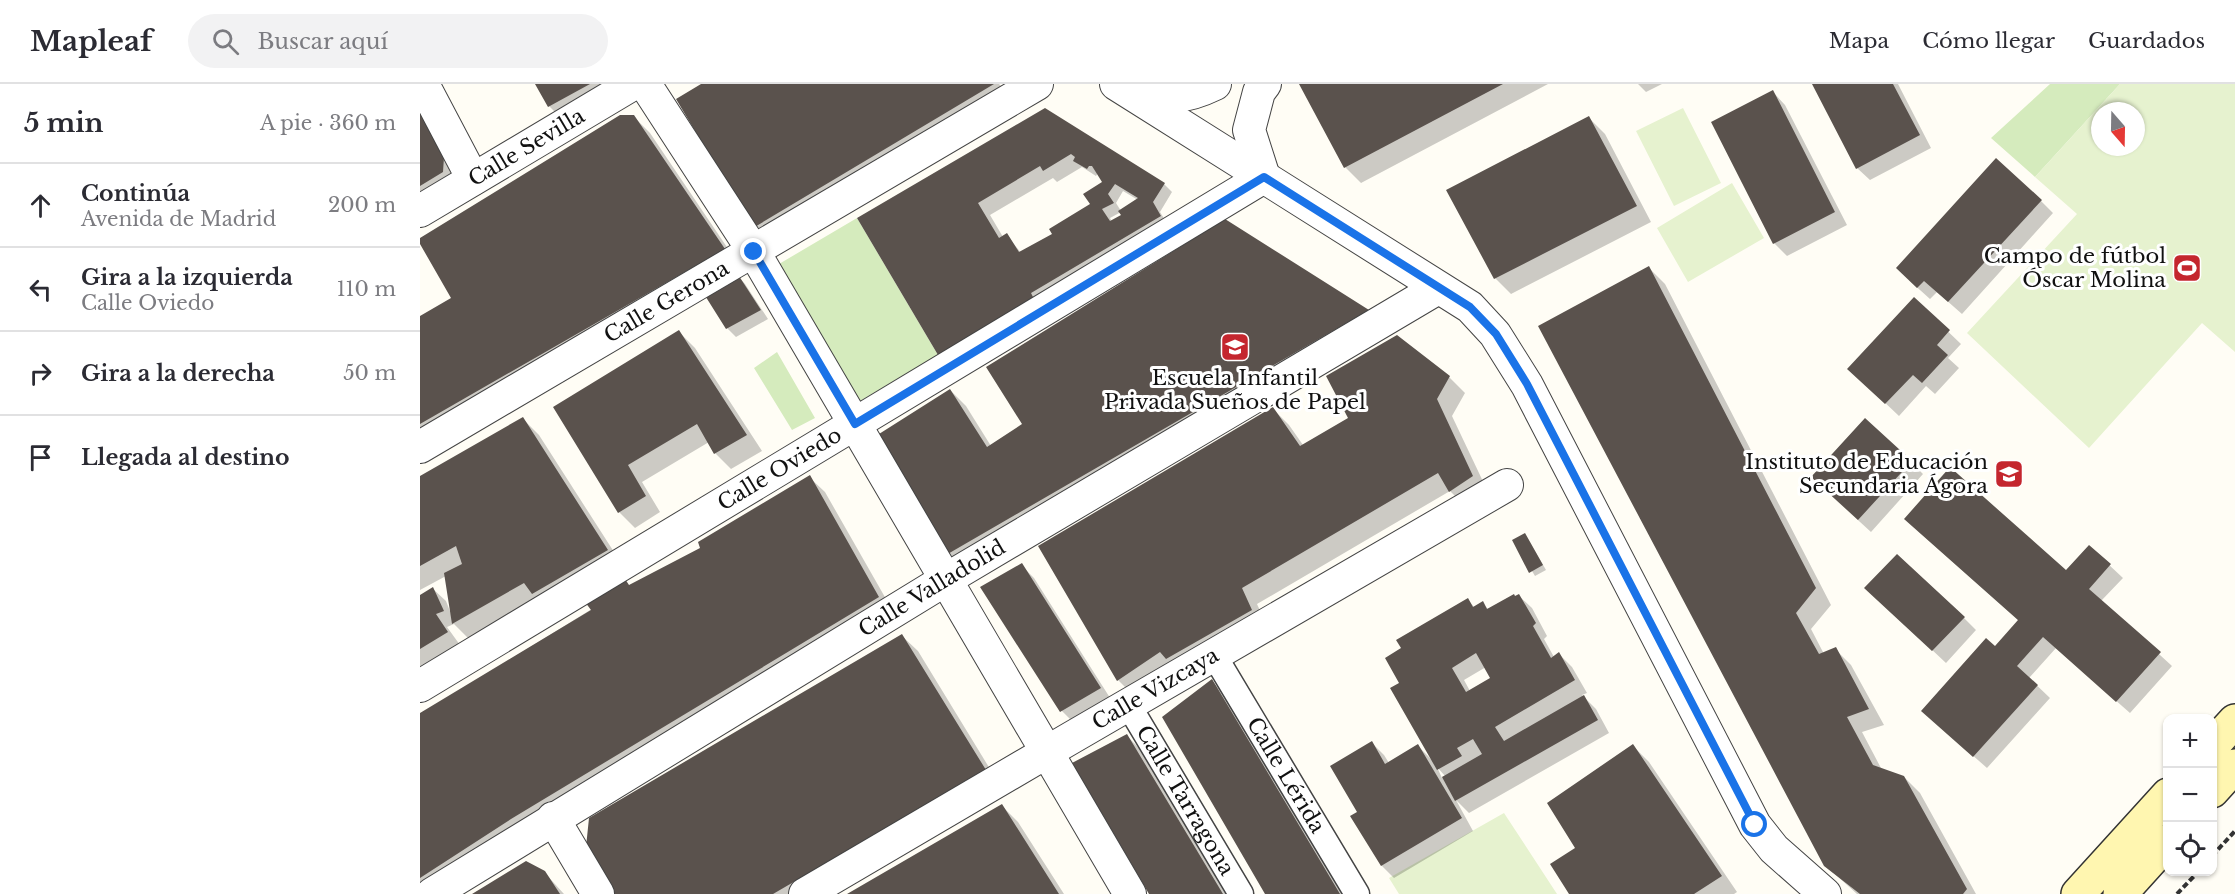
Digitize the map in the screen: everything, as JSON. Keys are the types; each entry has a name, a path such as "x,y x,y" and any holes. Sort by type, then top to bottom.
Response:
{"main road":[{"path":"2217,741 2235,721"},
{"path":"2217,786 2235,766"},
{"path":"2078,894 2163,800"},
{"path":"2120,894 2163,847"}],"street":[{"path":"423,84 473,179"},
{"name":"Calle Sevilla","path":"420,211 633,84"},
{"path":"645,84 754,252 1130,894"},
{"name":"Calle Gerona","path":"420,447 1037,84"},
{"path":"1121,87 1171,97 1194,94 1215,84"},
{"path":"1264,177 1249,130 1259,92 1265,84"},
{"path":"1121,87 1470,307 1496,334 1527,384 1755,825 1811,890"},
{"name":"Calle Oviedo","path":"420,686 1264,177"},
{"name":"Calle Valladolid","path":"432,894 945,580 1438,288"},
{"name":"Calle Vizcaya","path":"805,894 1046,751 1129,706 1507,484"},
{"name":"Calle Lérida","path":"1214,656 1357,894"},
{"name":"Calle Tarragona","path":"1129,706 1241,894"},
{"path":"554,818 598,894"}],"path":[{"path":"2217,851 2235,831"},
{"path":"2177,894 2194,876"}],"green space":[{"path":"2050,84 2120,84 2104,102 2091,102 2091,116 2035,177 1991,138"},
{"path":"2120,84 2235,84 2235,352 2202,323 2089,448 1967,333 2077,214 2035,177 2091,116 2091,156 2145,156 2145,102 2104,102"},
{"path":"1683,108 1721,183 1674,206 1636,131"},
{"path":"1732,183 1764,238 1688,282 1657,228"},
{"path":"857,218 938,355 860,401 779,264"},
{"path":"777,352 815,418 792,430 754,368"},
{"path":"1504,813 1557,894 1399,894 1389,878"}],"building":[{"path":"535,84 590,84 548,107"},
{"path":"701,84 994,84 753,228 676,99"},
{"path":"1299,84 1503,84 1344,168"},
{"path":"1812,84 1893,84 1920,135 1856,169"},
{"path":"1773,90 1835,212 1773,244 1711,122"},
{"path":"1045,108 1165,183 1153,202 1161,216 1031,293 1034,299 938,355 857,218","holes":["1071,154 1075,157 1073,161 1087,169 1092,166 1102,182 1083,194 1090,204 1049,229 1052,234 1019,252 1007,233 999,238 978,203 1040,166 1043,171","1115,184 1138,198 1118,211 1121,215 1110,221 1102,209 1114,203 1108,194"]},
{"path":"420,112 444,157 443,172 420,186"},
{"path":"620,115 634,115 725,249 420,424 420,316 451,298 420,244 420,238"},
{"path":"1589,116 1637,206 1494,279 1446,190"},
{"path":"1996,158 2042,200 1948,302 1924,281 1917,288 1896,268"},
{"path":"1225,219 1369,310 946,555 879,434 950,389 987,447 1022,424 986,367"},
{"path":"1649,266 1816,588 1796,613 1819,654 1836,647 1869,709 1847,717 1873,765 1904,776 1967,889 1963,894 1860,894 1824,866 1538,326"},
{"path":"737,273 761,310 726,329 704,294"},
{"path":"1914,297 1950,330 1937,345 1948,355 1922,383 1913,375 1885,404 1847,369"},
{"path":"679,330 747,435 714,454 697,424 628,465 646,496 618,513 553,407"},
{"path":"1397,335 1450,376 1437,399 1473,476 1449,492 1438,473 1242,588 1252,610 1166,659 1160,652 1117,681 1038,546 1273,407 1300,446 1348,418 1326,376"},
{"path":"523,417 608,550 532,594 524,583 452,624 444,573 462,564 456,546 420,566 420,476"},
{"path":"1865,418 1912,461 1858,520 1811,477"},
{"path":"1950,467 2066,570 2089,545 2111,564 2089,589 2161,652 2116,702 2043,637 2017,666 2038,685 1973,757 1921,711 1986,638 1995,646 2018,620 1904,519"},
{"path":"810,475 879,597 511,819 420,878 420,713 591,610 585,602 625,579 629,585 700,548 698,542"},
{"path":"1525,533 1543,565 1529,573 1512,540"},
{"path":"1897,554 1965,617 1932,651 1864,588"},
{"path":"1022,563 1101,688 1060,712 980,587"},
{"path":"433,587 444,611 436,614 448,632 420,649 420,595"},
{"path":"1514,594 1515,596 1519,594 1536,623 1533,626 1551,658 1559,652 1575,680 1495,727 1504,741 1584,695 1598,720 1455,801 1442,777 1482,754 1473,739 1457,748 1462,756 1437,770 1390,688 1399,683 1385,658 1401,648 1396,640 1468,598 1473,607 1483,601 1487,609","holes":["1476,653 1490,678 1466,692 1452,668"]},
{"path":"902,634 986,770 773,894 613,894 586,847 589,818"},
{"path":"1212,679 1340,894 1265,894 1162,717"},
{"path":"1127,734 1223,894 1149,894 1072,763"},
{"path":"1372,741 1385,764 1418,744 1462,818 1381,866 1350,816 1357,812 1330,766"},
{"path":"1633,744 1722,876 1694,894 1569,894 1550,864 1575,848 1547,803"},
{"path":"1002,804 1059,894 847,894"},
{"path":"526,861 545,871 560,894 472,894"}],"place":[{"name":"Campo de fútbol Óscar Molina","path":"2187,268"},
{"name":"Escuela Infantil Privada Sueños de Papel","path":"1235,347"},
{"name":"Instituto de Educación Secundaria Ágora","path":"2009,474"}],"route":[{"path":"754,252 855,424 1264,177 1470,307 1496,334 1527,384 1755,825"}]}
